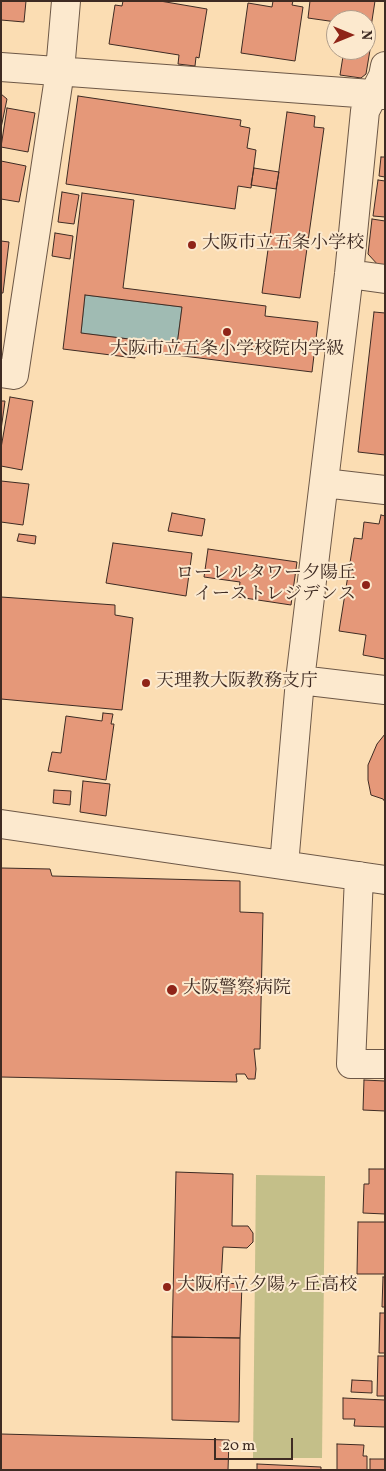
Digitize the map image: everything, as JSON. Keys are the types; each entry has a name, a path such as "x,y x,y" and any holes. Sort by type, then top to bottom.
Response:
{"street":[{"path":"1,373 14,375 60,71 66,1"},
{"path":"284,865 300,680 349,274 365,111 380,94 385,66"},
{"path":"1,67 380,94"},
{"path":"349,274 385,279"},
{"path":"324,483 385,490"},
{"path":"300,680 385,690"},
{"path":"1,824 372,878 351,1064 385,1064"}],"shaded area":[{"path":"256,1175 325,1176 322,1458 253,1458"}],"water":[{"path":"85,295 182,307 177,345 81,333"}],"building":[{"path":"1,1 26,1 24,22 1,20"},
{"path":"123,1 160,1 207,9 199,58 196,57 195,66 178,64 179,55 109,44 115,5 122,6"},
{"path":"273,1 293,1 292,5 303,7 295,61 241,53 248,3 272,7"},
{"path":"310,1 375,1 374,10 326,10 326,21 308,18"},
{"path":"342,60 368,60 366,74 361,78 340,75"},
{"path":"1,94 7,99 1,128"},
{"path":"78,96 241,120 240,126 250,128 247,148 256,150 251,188 238,186 235,209 66,184"},
{"path":"7,108 35,113 28,152 1,147"},
{"path":"287,112 315,116 314,127 324,128 300,298 262,293"},
{"path":"381,157 385,157 385,177 379,176"},
{"path":"1,161 26,166 19,202 1,199"},
{"path":"254,168 279,172 276,189 251,185"},
{"path":"378,180 385,181 385,217 373,216"},
{"path":"62,192 79,195 74,224 58,222"},
{"path":"82,193 134,200 123,288 266,306 265,316 318,322 312,372 135,350 135,358 63,349","holes":["85,295 182,307 177,345 81,333"]},
{"path":"372,219 385,221 385,267 379,266 368,254"},
{"path":"55,233 73,236 70,259 52,256"},
{"path":"1,241 9,242 3,293 1,293"},
{"path":"374,312 385,313 385,455 358,452"},
{"path":"10,397 33,401 22,470 1,466 1,448"},
{"path":"1,401 5,401 1,430"},
{"path":"1,481 29,484 23,525 1,522"},
{"path":"172,513 205,519 202,536 168,531"},
{"name":"ローレルタワー夕陽丘 イーストレジデンス","path":"381,515 385,516 385,659 363,655 366,635 339,631 354,538 362,539 364,522 379,524"},
{"path":"19,534 36,536 35,544 17,541"},
{"path":"113,543 192,553 186,596 106,583"},
{"path":"208,549 297,562 291,605 238,597 240,582 204,577"},
{"path":"1,597 115,605 115,615 133,618 122,710 1,699"},
{"path":"103,713 113,714 111,724 114,724 106,780 48,771 52,752 61,753 66,716 102,721"},
{"path":"385,734 385,802 383,799 371,795 368,765 377,744"},
{"path":"83,781 110,784 106,816 80,812"},
{"path":"54,790 71,791 70,805 53,803"},
{"name":"大阪警察病院","path":"1,868 50,869 52,876 240,881 240,912 263,913 260,1049 254,1049 255,1079 248,1079 245,1074 236,1074 237,1082 1,1077"},
{"path":"364,1080 385,1081 385,1111 363,1110"},
{"path":"369,1169 385,1169 385,1214 363,1213 364,1184 369,1184"},
{"path":"176,1172 233,1174 232,1226 248,1226 253,1233 253,1242 247,1248 223,1247 221,1283 242,1284 240,1338 172,1337"},
{"path":"358,1222 385,1222 385,1274 357,1274"},
{"path":"383,1277 385,1277 385,1307 382,1307"},
{"path":"380,1313 385,1313 385,1353 379,1353"},
{"path":"172,1337 240,1338 239,1422 172,1420"},
{"path":"378,1356 385,1356 385,1396 377,1396"},
{"path":"352,1380 372,1381 372,1393 351,1392"},
{"path":"343,1398 385,1400 385,1427 354,1426 355,1419 343,1419"},
{"path":"1,1434 229,1440 228,1470 1,1470"},
{"path":"337,1444 364,1445 363,1456 367,1456 367,1470 337,1470"},
{"path":"370,1459 385,1459 385,1470 370,1470"},
{"path":"257,1464 321,1467 321,1470 257,1470"}],"place":[{"name":"大阪市立五条小学校","path":"192,245"},
{"name":"大阪市立五条小学校院内学級","path":"227,332"},
{"name":"ローレルタワー夕陽丘 イーストレジデンス","path":"366,585"},
{"name":"天理教大阪教務支庁","path":"146,683"},
{"name":"大阪警察病院","path":"172,990"},
{"name":"大阪府立夕陽ヶ丘高校","path":"167,1287"}]}
